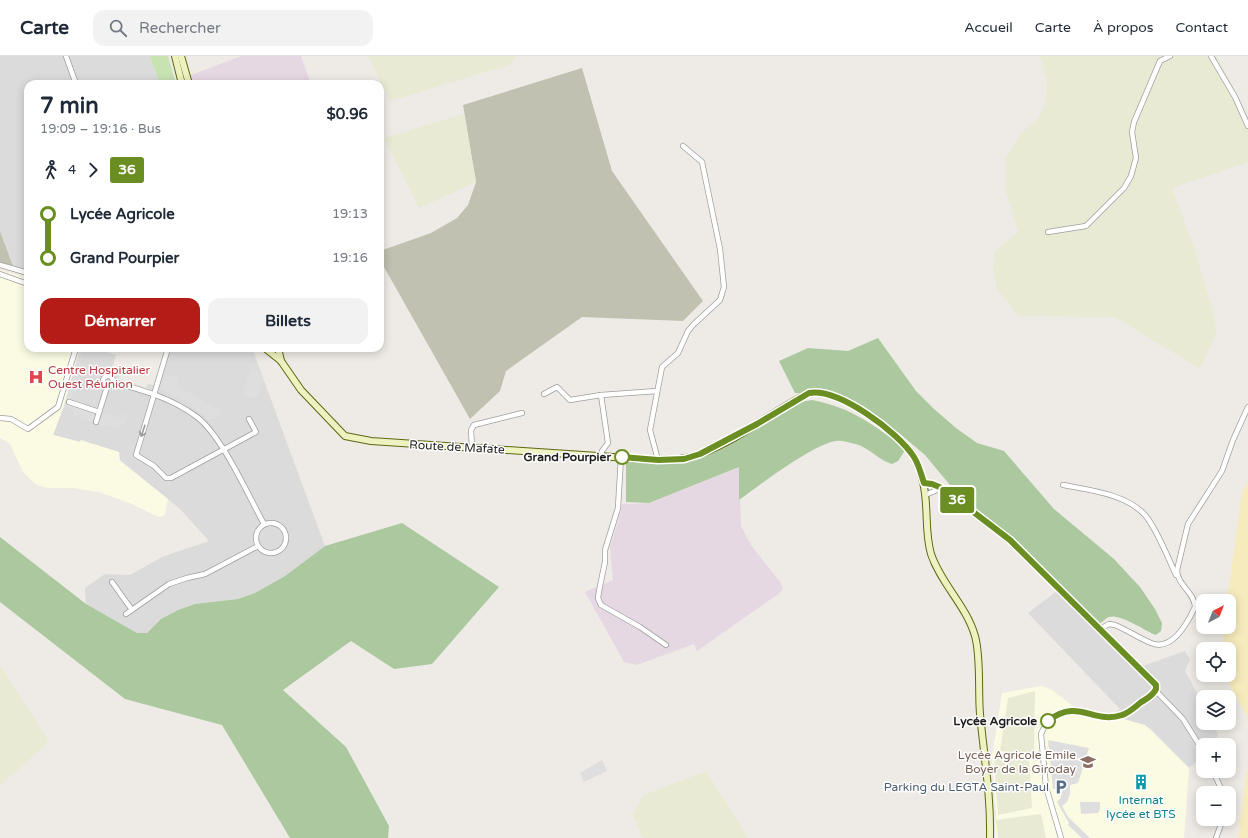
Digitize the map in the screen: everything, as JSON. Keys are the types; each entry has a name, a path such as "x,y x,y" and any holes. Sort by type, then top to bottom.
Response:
{"main road":[{"path":"175,56 181,80"},
{"path":"181,56 188,80"},
{"name":"Route de Mafate","path":"270,352 281,361 301,390 345,436 371,441 658,460 684,459 700,454 757,424 809,393 818,392 853,405 889,431 913,456 924,483 927,530 932,555 944,581 968,616 975,638 978,651 980,713 990,799 990,838"},
{"name":"Route de Mafate","path":"279,352 281,361"}],"street":[{"path":"66,56 75,80"},
{"path":"1048,232 1086,226 1112,201 1130,176 1136,158 1132,132 1134,122 1160,61 1170,56"},
{"path":"1211,56 1235,97 1248,126"},
{"path":"658,460 650,430 662,366 678,353 688,330 720,300 724,287 720,249 702,162 683,146"},
{"path":"0,265 24,272"},
{"path":"0,274 24,283"},
{"path":"0,418 11,419 28,429 58,407 75,352"},
{"path":"167,352 136,455 154,466 166,478 171,478 256,432 249,419"},
{"path":"107,387 103,383 105,377 110,376 113,382 155,394 197,417 211,432 224,450 264,524"},
{"path":"96,422 107,387 112,385 113,382"},
{"path":"544,394 557,387 570,400 601,394 657,390"},
{"path":"601,394 608,444 602,451 602,456"},
{"path":"69,402 99,412"},
{"path":"1177,577 1188,524 1222,471 1233,440 1248,407"},
{"path":"472,447 471,430 474,425 522,413"},
{"path":"621,457 618,508 605,550 605,562 598,598 601,605 640,628 666,646"},
{"path":"924,483 942,488 1010,540 1154,682 1156,691 1178,713 1196,740"},
{"path":"1063,485 1114,497 1127,502 1145,515 1177,577 1195,601 1195,607 1174,639 1163,644 1152,644 1115,625 1109,624 1100,629"},
{"path":"925,495 942,488"},
{"path":"274,523 282,527 287,535 286,544 280,551 271,554 262,550 258,546 256,536 260,527 264,524 274,523"},
{"path":"126,614 170,584 187,578 206,574 258,546"},
{"path":"112,582 132,610"},
{"path":"1062,838 1046,787 1041,734 1044,728 1054,717 1068,710 1113,717 1122,716 1156,691"},
{"path":"1216,838 1220,826"}],"shaded area":[{"path":"0,56 150,56 159,80 24,80 24,269 13,266 0,231"},
{"path":"241,56 301,56 310,80 190,80 189,76"},
{"path":"368,56 515,56 512,64 390,101 384,89 384,80 380,80"},
{"path":"1040,56 1217,56 1229,79 1248,117 1248,162 1172,188 1194,247 1215,320 1216,334 1200,369 1115,317 1019,316 997,289 993,268 995,251 1018,232 1006,191 1005,159 1021,133 1038,119 1046,101 1047,80"},
{"path":"582,68 612,171 703,301 683,321 582,317 506,371 500,391 470,419 384,267 384,250 431,233 457,218 468,205 476,182 463,105"},
{"path":"464,114 476,182 419,208 384,138"},
{"path":"0,231 13,266 0,262"},
{"name":"Centre Hospitalier Ouest Réunion","path":"0,270 24,277 24,352 79,352 64,406 53,435 80,442 81,440 119,452 120,461 168,499 165,514 162,517 156,516 134,505 99,492 73,488 47,488 35,484 23,472 10,444 0,438"},
{"path":"79,352 107,352 116,355 111,372 119,376 118,379 146,388 148,384 154,385 164,352 253,352 325,546 285,576 255,593 238,599 195,604 178,610 161,619 147,633 137,633 86,604 85,588 105,574 130,575 162,557 209,541 180,509 120,460 81,442 53,435 64,406"},
{"path":"79,352 84,352 69,402 94,410 93,415 102,418 104,413 122,419 124,414 128,415 125,425 121,424 119,430 72,415 74,410 64,406"},
{"path":"251,367 259,371 263,381 258,395 253,398 242,395"},
{"path":"165,374 179,378 177,386 220,410 222,414 213,419 208,419 189,403 161,390"},
{"path":"739,467 741,526 751,545 781,583 783,589 777,595 697,651 694,644 637,665 624,662 585,592 613,580 610,547 622,504 649,503"},
{"path":"1057,591 1134,669 1185,651 1190,659 1185,671 1196,691 1196,730 1216,730 1218,735 1216,738 1196,738 1196,762 1189,768 1150,728 1124,719 1114,713 1120,709 1028,613"},
{"path":"0,665 48,740 45,746 0,785"},
{"name":"Lycée Agricole Emile Boyer de la Giroday","path":"1042,686 1052,690 1086,716 1124,719 1145,725 1189,768 1184,838 995,838 996,815 992,756 1002,693"},
{"path":"1035,691 1034,755 1000,751 1008,698"},
{"name":"Parking du LEGTA Saint-Paul","path":"1048,740 1089,748 1078,783 1070,785 1070,794 1067,802 1062,806 1068,817 1090,838 1082,838 1068,825 1069,823 1057,802 1060,799 1063,789 1053,789"},
{"path":"1029,758 1032,808 998,815 994,759"},
{"path":"602,760 607,771 584,782 580,773"},
{"path":"706,771 748,838 642,838 633,814 644,795"},
{"path":"1080,802 1100,802 1100,809 1098,813 1081,814"},
{"path":"1041,814 1046,838 998,838 996,820"}],"green space":[{"path":"150,56 168,56 175,80 159,80"},
{"path":"878,338 916,391 934,409 956,428 977,443 1004,451 1054,509 1114,559 1140,587 1155,609 1162,623 1161,631 1156,635 1126,620 1114,616 1099,624 1018,543 986,521 965,503 925,455 899,433 843,402 815,393 795,393 779,361 808,348 848,351"},
{"path":"812,400 839,407 862,418 906,449 898,461 892,464 886,462 863,447 844,441 836,441 815,449 801,457 739,500 739,467 649,503 626,502 626,462 687,460 794,403"},
{"path":"402,523 499,587 432,664 394,669 351,641 283,690 346,747 389,826 388,838 290,838 222,725 125,699 0,602 0,537 86,604 137,633 147,633 161,619 178,610 195,604 238,599 255,593 285,576 325,546"}],"sand":[{"path":"1248,481 1248,730 1247,716 1236,696 1236,690 1232,690 1229,684 1229,682 1236,682 1236,642 1224,642 1223,634 1236,634 1236,594 1228,594 1242,493"},
{"path":"1248,762 1248,838 1238,838"}],"bus line":[{"name":"36","path":"622,457 658,460 684,459 700,454 757,424 795,400 813,392 842,399 853,405 889,431 904,445 918,463 924,483 935,484 942,488 980,519 1010,540 1046,573 1156,685 1156,689 1152,694 1122,716 1101,716 1068,710 1060,713 1048,721"}],"place":[{"name":"Centre Hospitalier Ouest Réunion","path":"36,377"},
{"name":"Grand Pourpier","path":"622,457"},
{"name":"Lycée Agricole","path":"1048,721"},
{"name":"Lycée Agricole Emile Boyer de la Giroday","path":"1088,762"},
{"name":"Internat lycée et BTS","path":"1141,782"},
{"name":"Parking du LEGTA Saint-Paul","path":"1061,787"}]}
